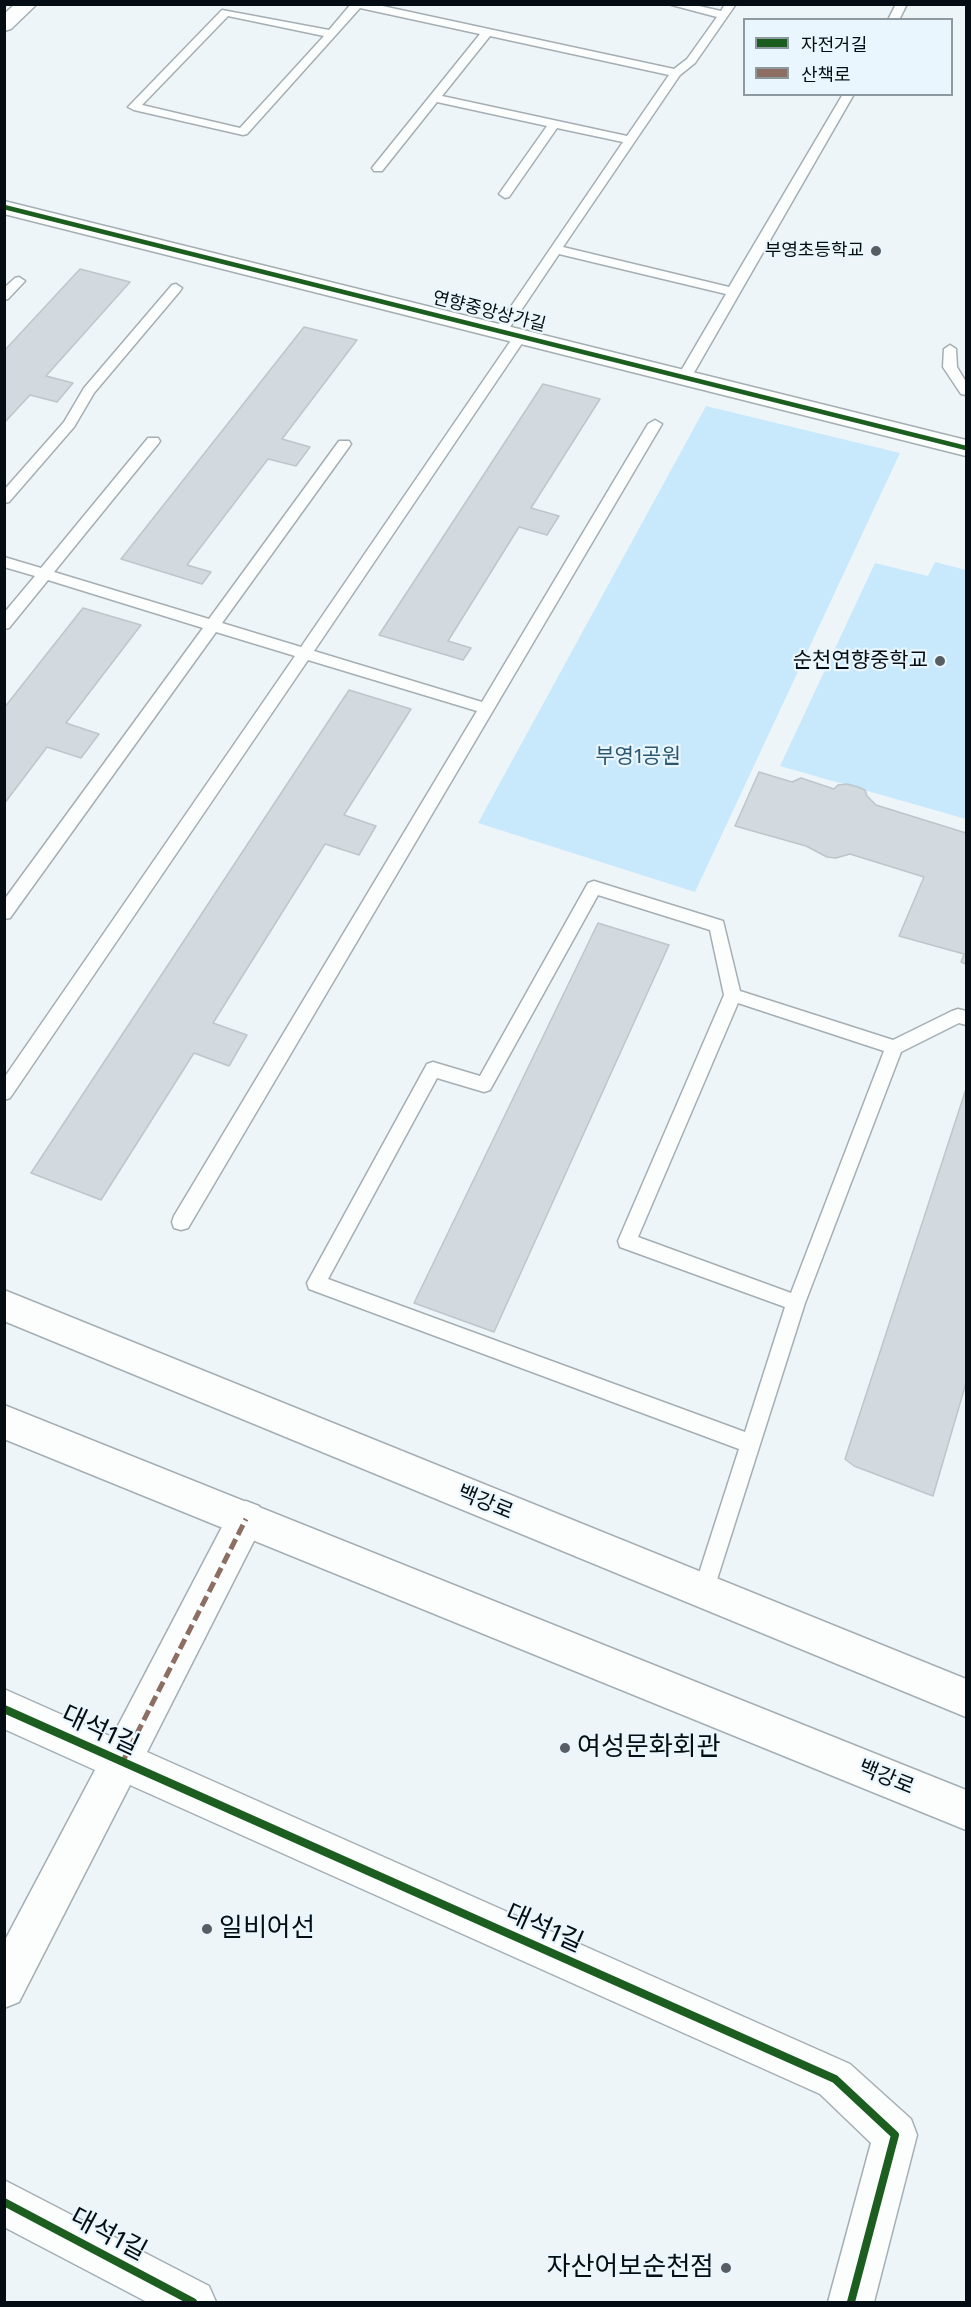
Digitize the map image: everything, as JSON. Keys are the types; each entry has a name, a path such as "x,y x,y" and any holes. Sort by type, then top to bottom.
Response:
{"street":[{"path":"4,25 27,4"},
{"name":"연향중앙상가길","path":"4,207 966,448"},
{"name":"백강로","path":"4,1305 966,1698"},
{"name":"백강로","path":"4,1422 966,1810"},
{"path":"4,1987 122,1763 246,1519"},
{"name":"대석1길","path":"4,1709 835,2079 895,2135 851,2302"},
{"name":"대석1길","path":"4,2202 193,2302"}],"lane":[{"path":"673,4 728,10"},
{"path":"894,18 902,4"},
{"path":"331,34 226,12 134,107 243,132 358,5 676,73"},
{"path":"4,1093 304,653 511,333 555,249 676,73 690,61 728,10"},
{"path":"378,168 488,33"},
{"path":"685,376 848,96"},
{"path":"435,98 630,140"},
{"path":"504,194 555,123"},
{"path":"555,249 733,292"},
{"path":"4,296 19,281"},
{"path":"4,499 69,424 89,391 176,288"},
{"path":"950,349 950,367 966,391"},
{"path":"181,1222 655,424"},
{"path":"4,624 153,441"},
{"path":"4,913 344,444"},
{"path":"4,562 487,709"},
{"path":"752,1444 316,1283 433,1069 484,1085 594,887 717,926 733,995 627,1241 796,1303"},
{"path":"733,995 894,1047"},
{"path":"703,1592 796,1303 894,1047 958,1016 966,1018"}],"green space":[{"name":"부영1공원","path":"706,406 900,453 695,892 478,823"},
{"path":"935,562 966,570 966,819 780,766 875,563 928,576"}],"building":[{"path":"80,269 130,282 46,376 73,383 57,402 30,395 4,423 4,351"},
{"path":"304,327 357,340 282,439 310,447 296,466 268,459 187,565 211,572 202,584 121,559"},
{"path":"543,384 600,399 531,508 559,516 547,535 519,527 448,641 471,648 463,660 379,635"},
{"path":"83,608 141,625 66,723 99,734 81,758 47,747 4,804 4,708"},
{"path":"349,690 411,709 344,815 376,826 359,855 325,844 213,1023 247,1035 229,1066 194,1053 101,1200 31,1173"},
{"path":"759,772 792,782 801,778 834,789 838,785 847,784 858,787 865,790 867,796 876,805 966,833 966,964 961,962 964,954 899,936 924,877 850,854 836,858 827,857 806,846 735,826"},
{"path":"598,923 669,945 494,1332 414,1303"},
{"path":"966,1089 966,1383 933,1496 854,1466 845,1459"}],"marked path":[{"path":"122,1763 246,1519"}],"cycle path":[{"path":"4,207 966,448"},
{"path":"4,1709 835,2079 895,2135 851,2302"},
{"path":"4,2202 193,2302"}],"place":[{"name":"부영초등학교","path":"876,251"},
{"name":"순천연향중학교","path":"940,661"},
{"name":"여성문화회관","path":"565,1748"},
{"name":"일비어선","path":"207,1929"},
{"name":"자산어보순천점","path":"726,2268"}]}
